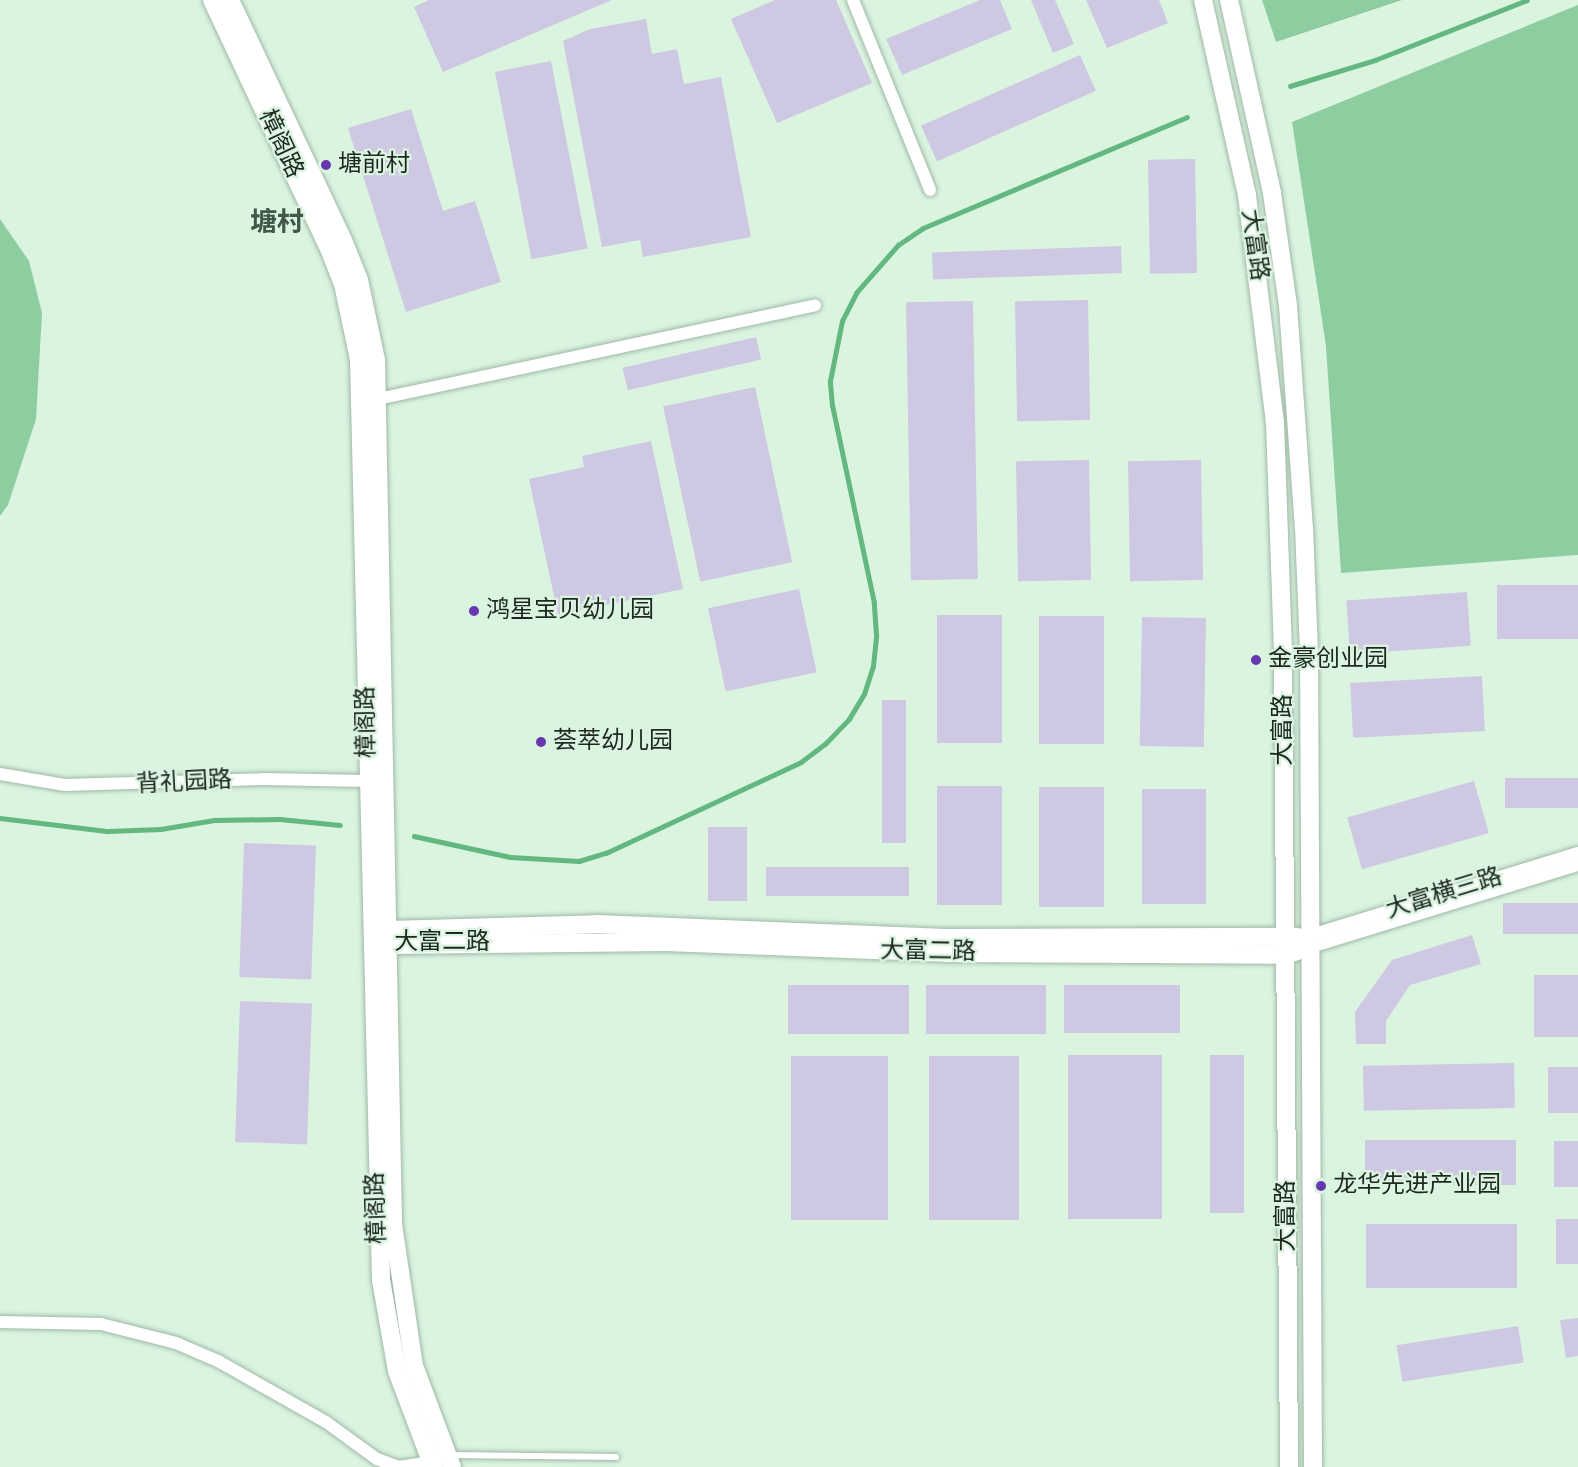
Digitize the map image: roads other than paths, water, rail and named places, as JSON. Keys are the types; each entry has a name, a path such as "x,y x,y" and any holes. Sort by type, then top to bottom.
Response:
{"street":[{"name":"樟阁路","path":"212,0 328,246 352,319 362,399 368,781 382,938"},
{"name":"樟阁路","path":"230,0 359,280 376,360 382,938 393,1224 398,1278 414,1366 441,1463"},
{"path":"853,0 930,190"},
{"name":"大富路","path":"1203,0 1247,195 1275,422 1283,639 1288,1467"},
{"name":"大富路","path":"1229,0 1272,193 1288,306 1309,650 1313,1467"},
{"path":"378,399 815,305"},
{"name":"背礼园路","path":"0,774 65,785 263,779 368,781"},
{"name":"大富横三路","path":"1311,941 1578,853"},
{"name":"大富横三路","path":"1311,941 1578,865"},
{"name":"大富二路","path":"382,938 597,924 947,938 1285,947 1311,941"},
{"path":"0,1322 101,1324 176,1343 218,1361 326,1422 377,1460 399,1467 441,1463"}],"lane":[{"path":"441,1463 616,1456"}],"waterway":[{"path":"1290,86 1375,60 1527,0"},
{"path":"414,836 510,857 579,861 606,853 801,762 825,744 849,719 864,694 873,666 876,635 874,603 832,406 830,381 842,321 856,293 898,245 923,228 1187,117"},
{"path":"0,818 108,831 161,829 215,820 280,819 340,825"}],"place":[{"name":"塘前村","path":"326,165"},
{"name":"鸿星宝贝幼儿园","path":"474,611"},
{"name":"金豪创业园","path":"1256,660"},
{"name":"荟萃幼儿园","path":"541,742"},
{"name":"龙华先进产业园","path":"1321,1186"}],"district":[{"name":"塘村","path":"277,223"}]}
